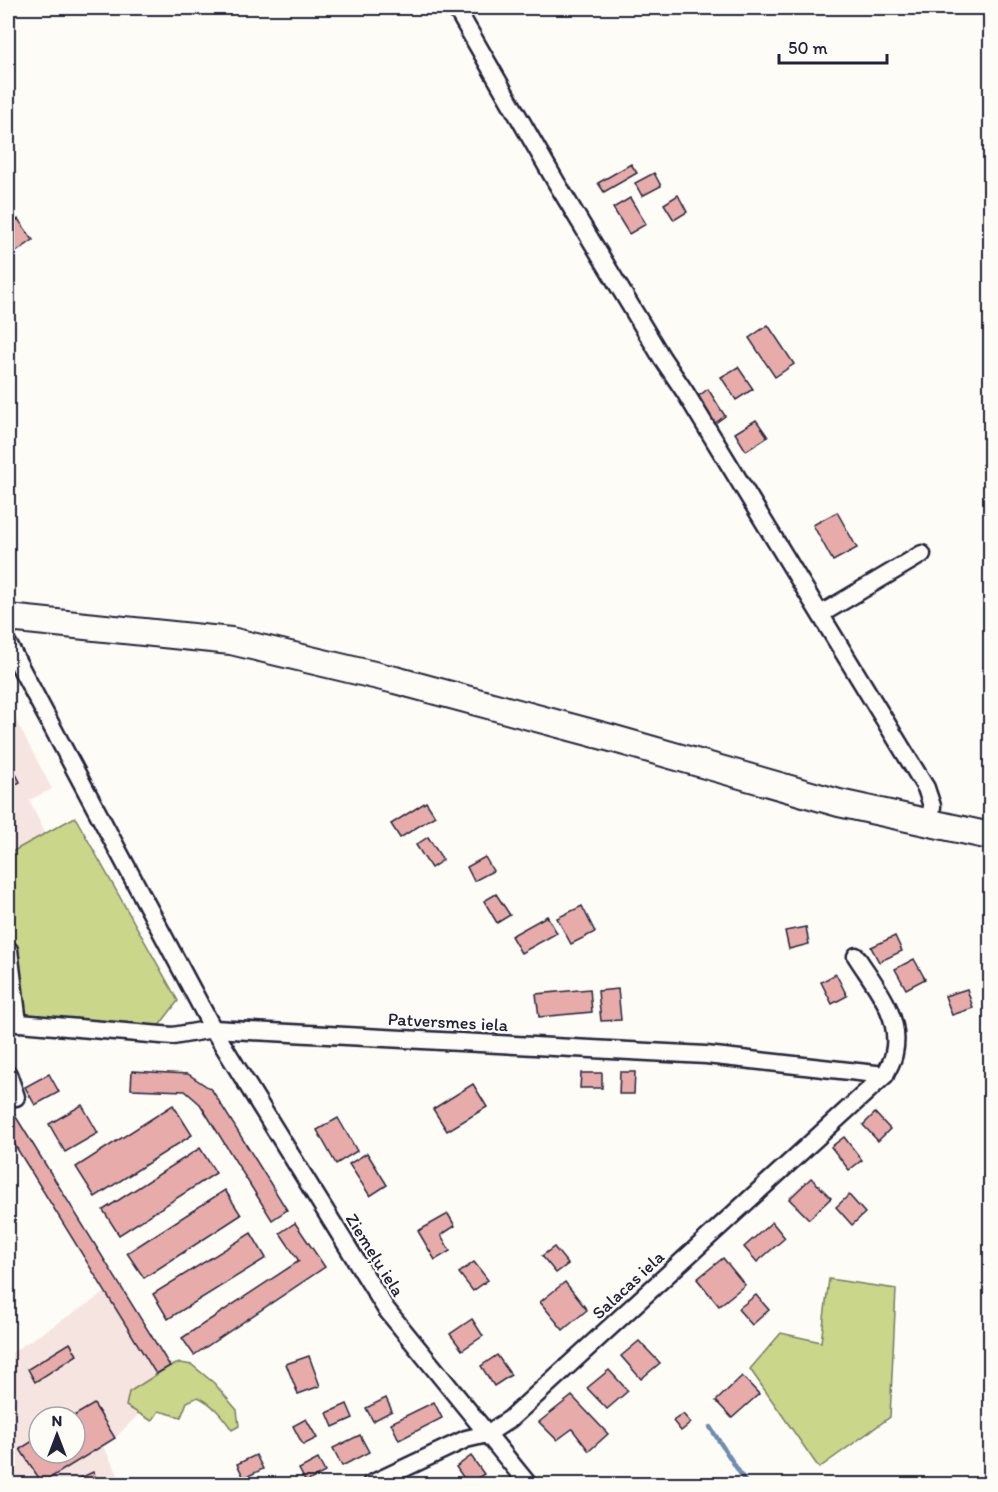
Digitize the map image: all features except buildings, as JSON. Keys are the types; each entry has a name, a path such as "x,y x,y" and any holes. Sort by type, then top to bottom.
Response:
{"highway":[{"path":"8,618 231,641 364,672 611,738 839,803 990,836"}],"street":[{"path":"456,8 555,182 926,788 932,806 930,823"},
{"path":"821,614 922,554"},
{"name":"Ziemeļu iela","path":"8,644 213,1029 386,1309 528,1485"},
{"path":"9,950 13,1022"},
{"path":"856,956 892,1013 895,1033 894,1054 885,1075"},
{"name":"Patversmes iela","path":"13,1022 173,1036 213,1029 706,1054 885,1075"},
{"path":"8,1074 16,1097"},
{"name":"Salacas iela","path":"370,1485 466,1439 487,1434 510,1419 885,1075"}],"shaded area":[{"path":"8,705 52,789 29,800 45,833 8,854"},
{"path":"106,1292 156,1374 129,1392 140,1413 115,1438 103,1446 123,1484 8,1484 8,1355"}],"green space":[{"path":"75,817 178,1001 158,1027 8,1013 8,854"},
{"path":"829,1279 896,1289 890,1417 819,1468 750,1369 781,1333 821,1342"},
{"path":"180,1363 192,1365 214,1383 237,1410 239,1426 232,1430 213,1407 198,1397 187,1402 181,1417 159,1411 152,1421 126,1406 129,1392 170,1366"}],"waterway":[{"path":"710,1427 747,1484"}]}
